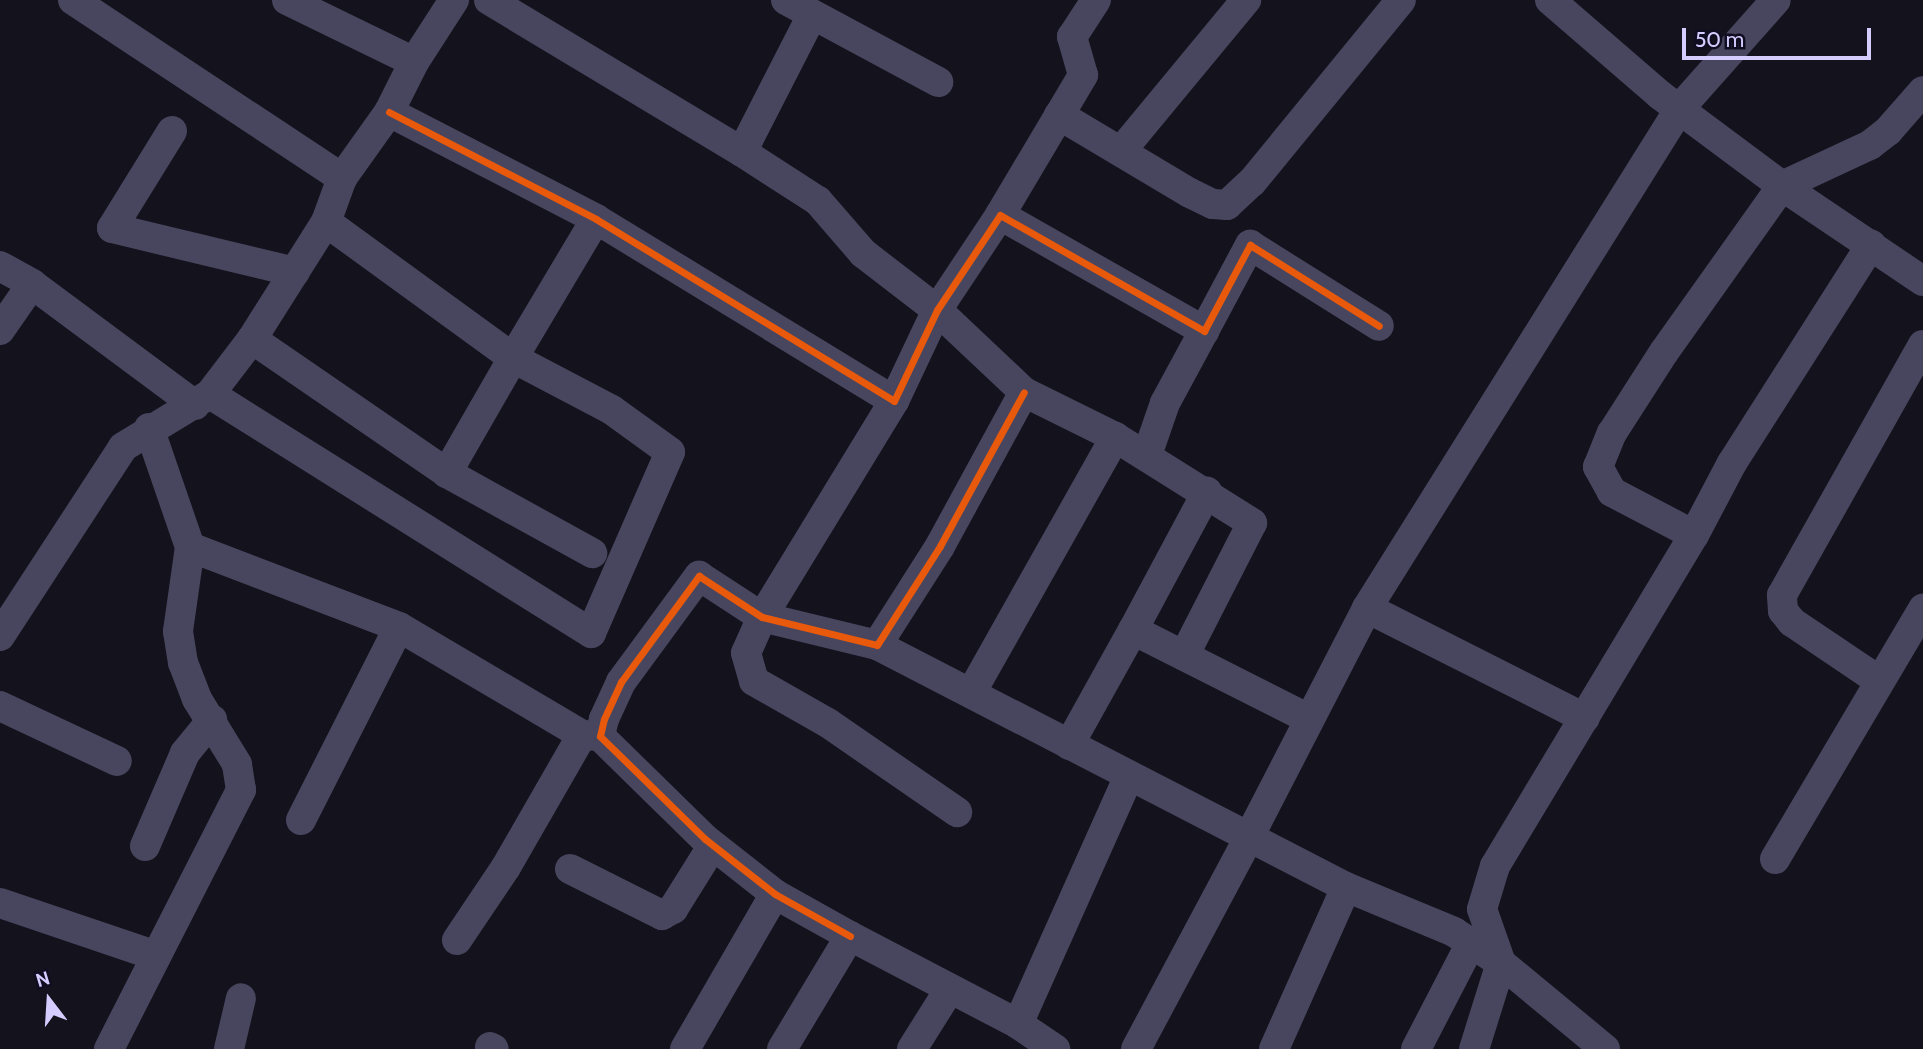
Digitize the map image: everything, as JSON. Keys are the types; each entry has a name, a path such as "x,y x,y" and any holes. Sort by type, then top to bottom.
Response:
{"street":[{"path":"74,0 342,178"},
{"path":"287,0 414,62"},
{"path":"0,636 123,447 149,428 203,399 252,338 326,222 342,178 388,112 414,62 454,0"},
{"path":"489,0 742,152 818,201 863,253 937,310 1024,392 1115,436 1252,523 1184,656"},
{"path":"786,0 938,82"},
{"path":"957,812 828,723 754,681 746,653 762,617 894,401 937,310 1000,215 1083,75 1072,37 1096,0"},
{"path":"1122,150 1246,0"},
{"path":"1059,115 1122,150 1190,193 1213,204 1227,205 1252,182 1401,0"},
{"path":"1550,0 1680,108 1782,186 1923,281"},
{"path":"1136,1049 1367,608 1680,108 1776,0"},
{"path":"742,152 812,15"},
{"path":"1694,535 1612,492 1598,467 1643,383 1782,186 1870,145 1888,131 1923,91"},
{"path":"388,112 596,219 894,401"},
{"path":"172,131 111,228 295,272"},
{"path":"1000,215 1204,331"},
{"path":"447,473 596,219"},
{"path":"0,266 32,284 203,399 591,633 670,452 612,410 513,358 326,222"},
{"path":"1147,455 1165,403 1250,245 1379,326"},
{"path":"1416,1049 1463,938 1482,909 1495,866 1694,535 1732,463 1871,245"},
{"path":"0,330 32,284"},
{"path":"252,338 447,473 592,553"},
{"path":"1878,680 1792,622 1783,611 1782,595 1923,345"},
{"path":"877,645 940,546 1024,392"},
{"path":"109,1049 154,955 241,790 237,764 188,675 178,631 190,547 149,428"},
{"path":"971,693 1115,436"},
{"path":"1069,745 1207,492"},
{"path":"190,547 400,627 591,736 713,845 775,894 949,990 1018,1024 1055,1049"},
{"path":"457,940 591,736 621,682 699,576 762,617 877,645 1346,887 1463,938 1501,963 1601,1048"},
{"path":"1367,608 1585,718"},
{"path":"1775,859 1878,680 1923,609"},
{"path":"301,820 400,627"},
{"path":"1133,630 1309,719"},
{"path":"0,706 117,761"},
{"path":"145,846 185,753 212,720"},
{"path":"1018,1024 1129,776"},
{"path":"570,869 662,915 673,909 713,845"},
{"path":"1274,1049 1346,887"},
{"path":"685,1049 775,894"},
{"path":"0,903 154,955"},
{"path":"1474,1049 1501,963 1482,909"},
{"path":"782,1049 850,936"},
{"path":"912,1049 949,990"},
{"path":"229,1049 241,998"}],"cycle path":[{"path":"389,112 596,219 894,401 937,310 1000,215 1204,331 1250,245 1379,326"},
{"path":"850,936 775,894 705,839 600,736 604,719 621,682 699,576 762,617 877,645 940,546 1024,392"}]}
